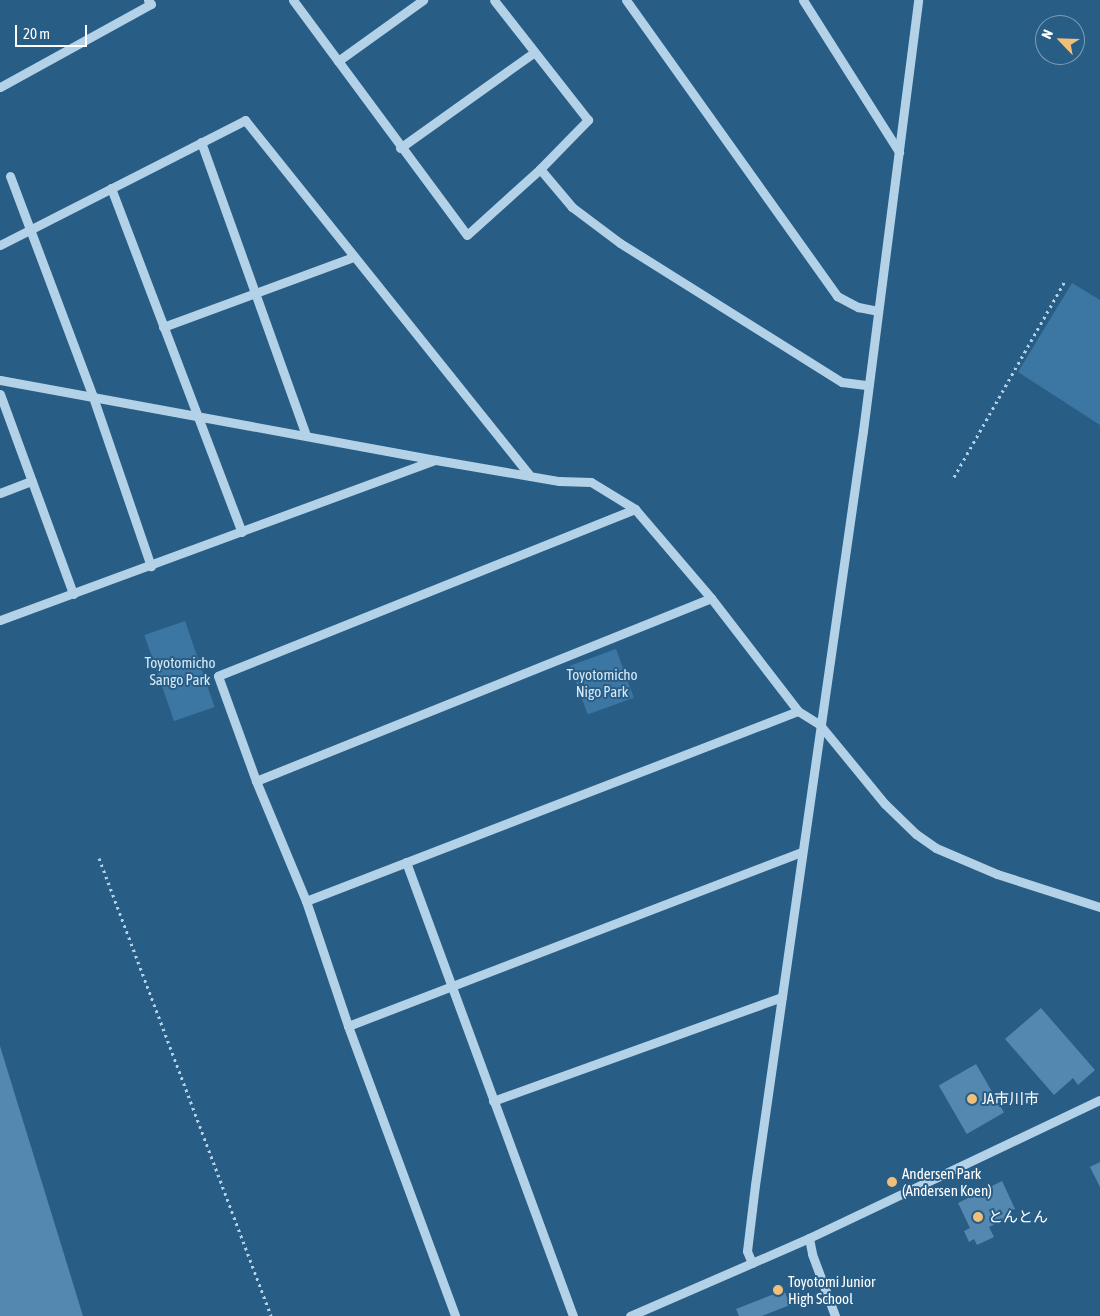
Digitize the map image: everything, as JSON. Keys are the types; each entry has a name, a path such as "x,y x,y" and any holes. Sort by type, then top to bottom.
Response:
{"street":[{"path":"0,87 151,4 148,0"},
{"path":"293,0 400,148 467,235 540,169 588,120 533,53 494,0"},
{"path":"338,62 423,0"},
{"path":"626,0 837,296 858,307 878,311"},
{"path":"803,0 898,152"},
{"path":"752,1264 747,1251 868,385 918,0"},
{"path":"400,148 533,53"},
{"path":"0,245 245,120 529,474"},
{"path":"201,142 306,436"},
{"path":"540,169 572,207 620,243 842,382 868,385"},
{"path":"10,176 93,397 151,566"},
{"path":"111,188 196,416 242,532"},
{"path":"163,327 353,257"},
{"path":"0,380 436,460 529,474 559,481 591,482 635,509 711,598 798,711 820,725 885,804 916,834 936,848 997,874 1100,907"},
{"path":"0,394 72,594"},
{"path":"0,620 436,460"},
{"path":"0,493 32,481"},
{"path":"455,1316 348,1026 306,901 256,781 218,676 635,509"},
{"path":"256,781 711,598"},
{"path":"306,901 798,711"},
{"path":"348,1026 802,852"},
{"path":"406,862 573,1316"},
{"path":"493,1101 782,997"},
{"path":"630,1316 809,1238 1100,1100"},
{"path":"809,1238 812,1254 835,1316"}],"path":[{"path":"954,477 1066,279"},
{"path":"99,858 270,1316"}],"green space":[{"path":"1072,283 1100,300 1100,425 1018,372"},
{"name":"Toyotomicho Sango Park","path":"185,621 215,707 174,721 144,635"},
{"name":"Toyotomicho Nigo Park","path":"616,649 634,698 588,715 570,666"}],"building":[{"path":"1041,1008 1095,1070 1078,1085 1073,1078 1054,1095 1005,1039"},
{"path":"0,1046 83,1316 0,1316"},
{"name":"JA市川市","path":"976,1064 1004,1112 967,1134 939,1086"},
{"path":"1100,1162 1100,1187 1090,1167"},
{"path":"1002,1181 1015,1209 1009,1212 1011,1216 989,1227 994,1237 977,1245 974,1239 969,1242 964,1231 970,1228 958,1203"},
{"path":"784,1290 790,1305 762,1316 739,1316 736,1309"}],"place":[{"name":"JA市川市","path":"972,1099"},
{"name":"Andersen Park (Andersen Koen)","path":"892,1182"},
{"name":"とんとん","path":"978,1217"},
{"name":"Toyotomi Junior High School","path":"778,1290"}]}
